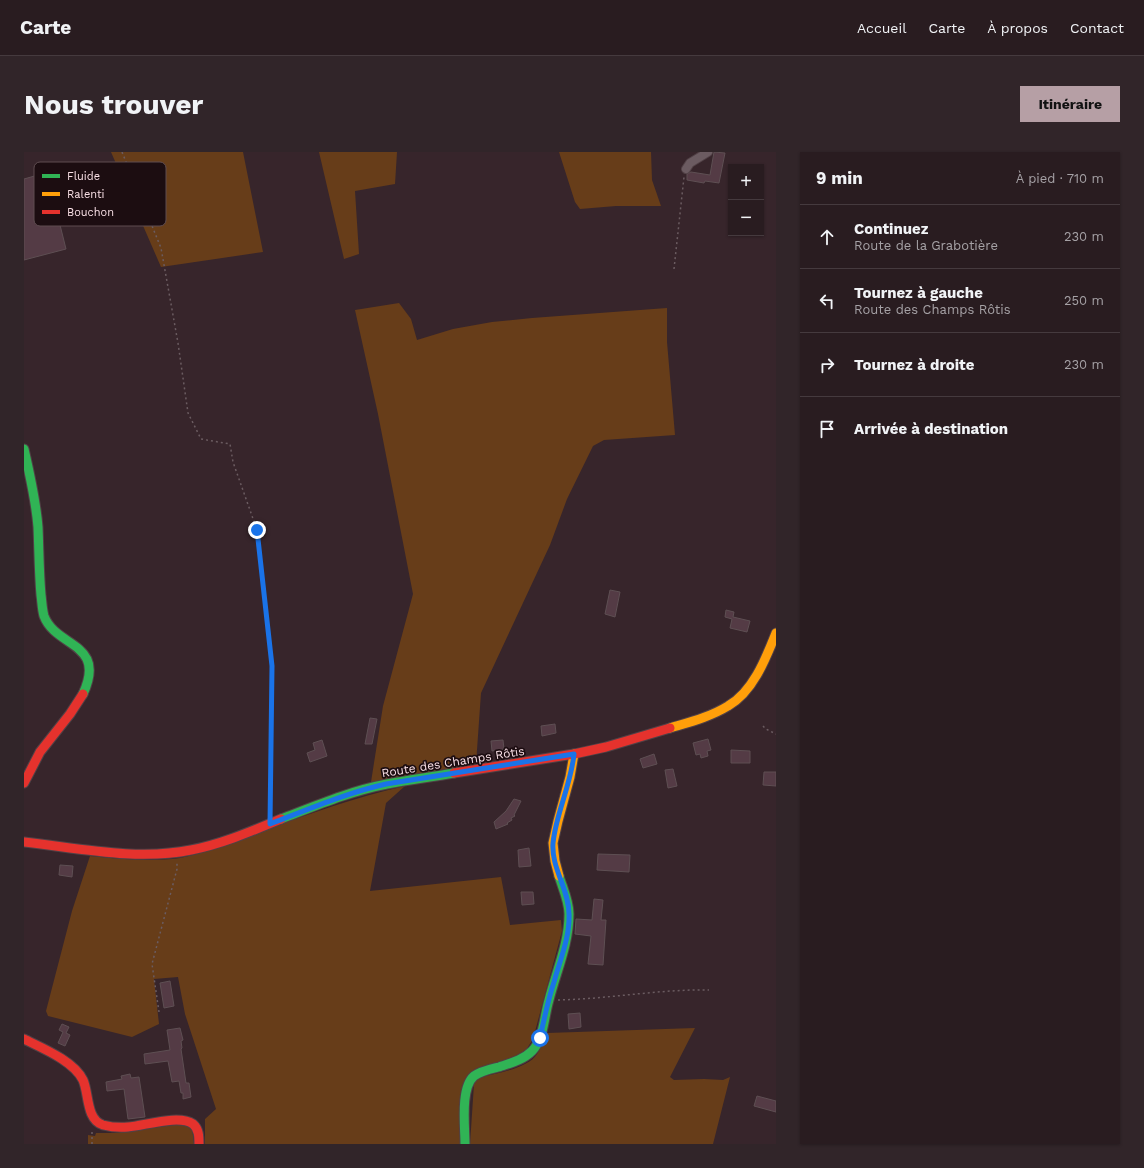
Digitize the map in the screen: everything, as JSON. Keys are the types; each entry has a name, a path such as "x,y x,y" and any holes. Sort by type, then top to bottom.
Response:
{"street":[{"path":"686,169 690,163 708,152"},
{"path":"24,449 37,519 39,580 43,613 47,623 54,631 71,641 83,653 88,664 89,678 88,686 81,699 42,750 24,783"},
{"name":"Route des Champs Rôtis","path":"24,842 137,854 177,852 206,846 270,824 335,798 368,788 574,754 606,747 702,718 729,706 748,689 756,677 776,633"},
{"path":"465,1144 466,1094 470,1078 480,1072 500,1067 528,1056 533,1051 540,1038 548,1000 566,940 569,914 566,895 556,866 553,844 557,820 572,768 574,754"},
{"path":"24,1039 55,1056 78,1072 84,1081 93,1118 98,1123 110,1126 135,1126 180,1120 188,1122 196,1127 199,1144"}],"path":[{"path":"122,152 126,162"},
{"path":"674,269 686,169"},
{"path":"152,226 161,248 178,344 188,413 201,440 230,444 233,462 257,530 272,666 270,824"},
{"path":"763,726 776,734"},
{"path":"159,1012 152,964 177,869 177,852"},
{"path":"548,1000 709,990"}],"shaded area":[{"path":"111,152 243,152 263,252 161,267 143,226 166,226 166,162 115,162"},
{"path":"319,152 397,152 395,184 355,191 359,254 344,259"},
{"path":"559,152 651,152 652,180 661,206 616,206 580,209 575,202"},
{"path":"399,303 411,319 417,340 453,329 492,322 667,308 667,342 675,435 604,440 593,446 567,499 550,545 481,693 476,764 371,782 383,706 413,594 378,414 355,310"},
{"path":"405,786 386,803 370,891 501,877 510,925 561,920 562,931 533,1039 526,1050 517,1056 471,1073 461,1144 205,1144 205,1119 216,1109 185,1014 178,977 154,979 159,1024 132,1037 48,1016 46,1011 72,911 90,856 146,860 190,856 220,847 258,832 331,807 368,795"},
{"path":"695,1028 670,1077 674,1080 723,1080 730,1077 713,1144 470,1144 474,1084 477,1078 501,1073 526,1064 537,1054 547,1033"},
{"path":"181,1124 192,1127 194,1144 88,1144 88,1135 95,1136 96,1133 114,1133"}],"building":[{"path":"714,152 725,153 719,183 705,181 704,183 687,180 687,174 691,172 710,175"},
{"path":"34,176 34,226 60,226 66,249 24,260 24,179"},
{"path":"610,590 620,592 615,617 605,614"},
{"path":"726,610 734,612 733,617 750,621 747,632 730,628 732,619 725,617"},
{"path":"370,718 377,719 372,744 365,744"},
{"path":"555,724 556,733 542,736 541,726"},
{"path":"708,739 711,750 707,751 708,756 701,758 700,754 696,755 693,743"},
{"path":"322,740 327,756 310,762 307,753 315,750 313,743"},
{"path":"503,740 504,749 492,751 491,741"},
{"path":"731,750 750,751 750,763 731,763"},
{"path":"654,754 657,764 643,768 640,759"},
{"path":"673,769 677,786 668,788 665,770"},
{"path":"764,772 776,772 776,786 763,785"},
{"path":"514,799 521,801 514,815 515,816 511,818 512,820 507,823 508,824 496,829 494,822 506,811"},
{"path":"529,848 531,866 519,867 518,850"},
{"path":"598,854 630,855 629,872 597,870"},
{"path":"60,865 73,866 72,877 59,875"},
{"path":"521,892 533,892 534,904 522,905"},
{"path":"594,899 603,900 601,920 606,920 603,965 588,964 591,936 575,934 576,919 592,920"},
{"path":"170,981 174,1006 164,1008 160,983"},
{"path":"580,1013 581,1027 569,1029 568,1014"},
{"path":"62,1024 69,1027 66,1033 70,1035 65,1046 58,1043 63,1032 59,1030"},
{"path":"180,1028 183,1040 181,1041 181,1049 186,1083 189,1083 191,1097 183,1099 183,1093 181,1093 179,1081 172,1082 168,1061 145,1064 144,1054 170,1050 167,1030"},
{"path":"130,1074 131,1078 139,1077 145,1117 128,1119 124,1089 107,1091 106,1082 122,1079 121,1076"},
{"path":"757,1096 776,1101 776,1112 754,1106"}],"traffic: fast":[{"path":"24,449 37,517 40,586 43,613 50,626 77,648 84,655 89,664 89,677 83,694"},
{"path":"281,819 333,799 373,787 454,773"},
{"path":"465,1144 465,1098 467,1089 474,1076 486,1070 512,1063 525,1057 532,1051 539,1040 567,936 569,914 568,904 559,876"}],"traffic: slow":[{"path":"670,728 700,719 728,706 737,700 758,674 776,633"},
{"path":"559,876 555,861 553,843 570,777 574,754"}],"traffic: jam":[{"path":"24,783 40,752 70,714 83,694"},
{"path":"454,773 574,754 606,747 670,728"},
{"path":"24,842 129,854 171,853 191,850 237,837 281,819"},
{"path":"24,1039 57,1056 79,1073 85,1085 91,1112 98,1122 106,1126 121,1127 170,1120 187,1121 193,1124 198,1131 199,1144"}],"route":[{"path":"257,530 272,666 270,824 335,798 386,784 574,754 572,768 557,820 553,844 556,866 568,905 568,928 566,940 548,1000 540,1038"}]}
